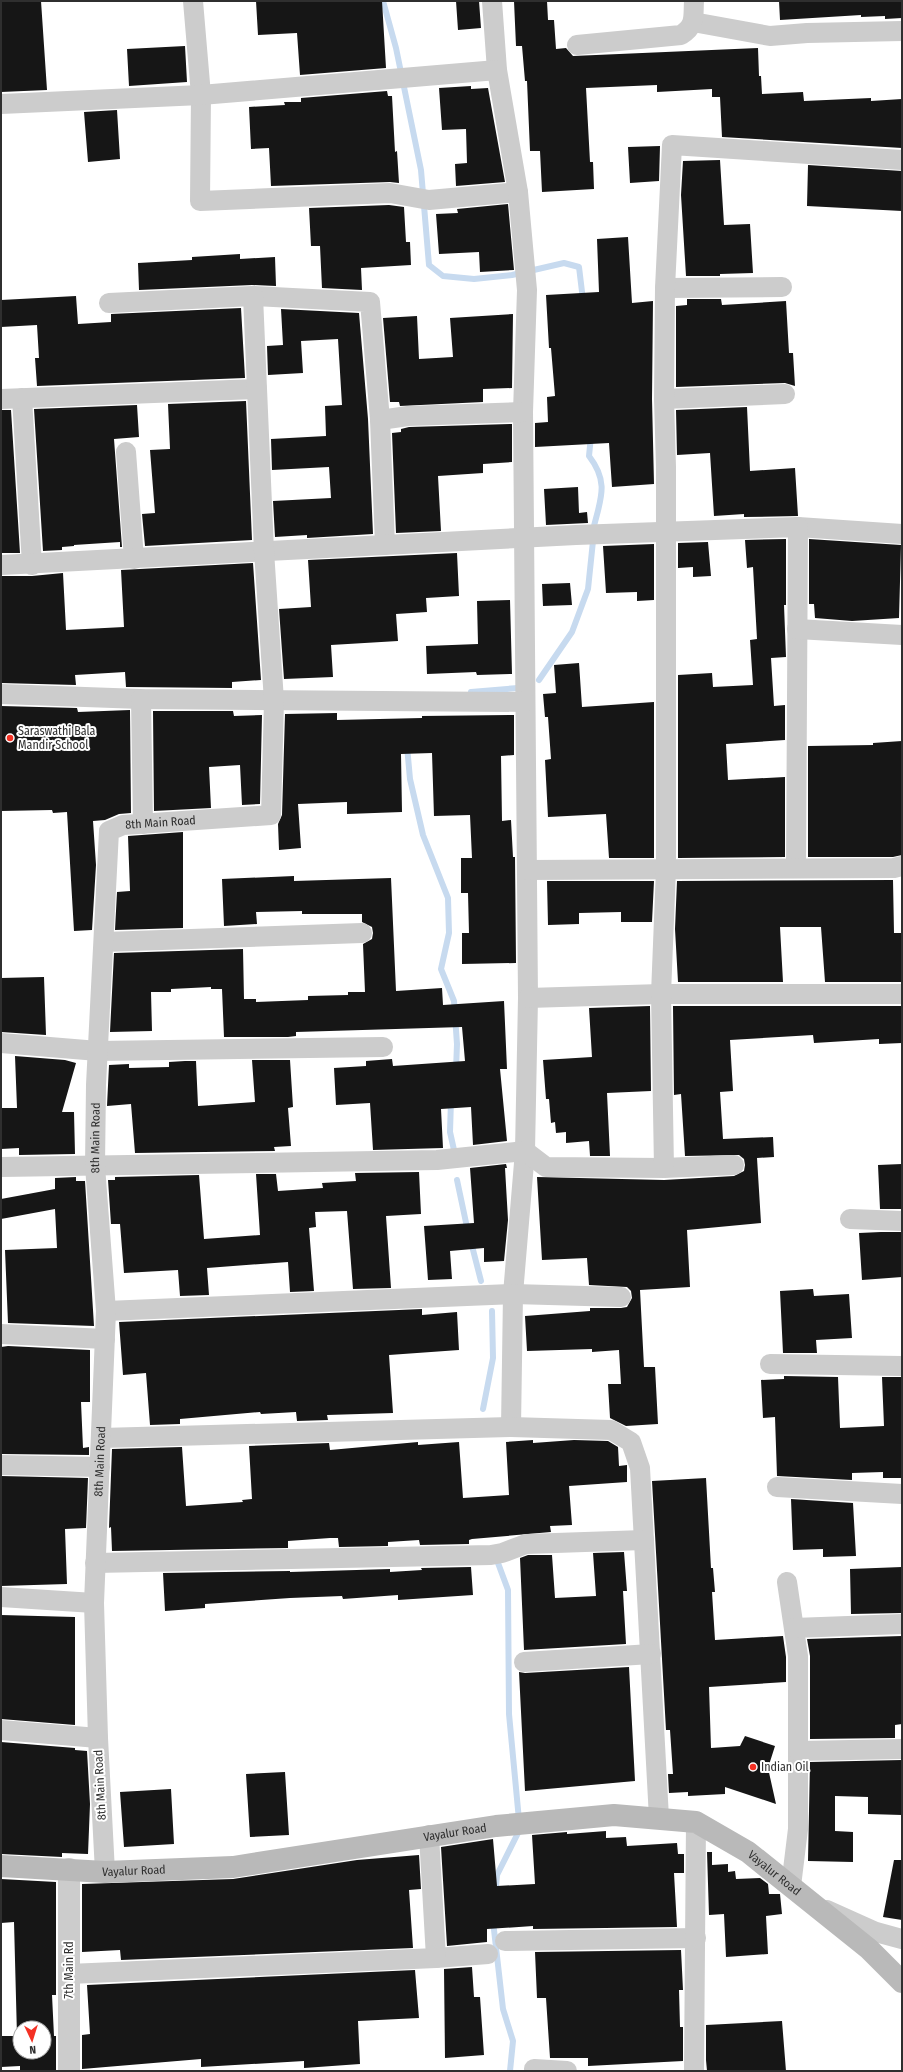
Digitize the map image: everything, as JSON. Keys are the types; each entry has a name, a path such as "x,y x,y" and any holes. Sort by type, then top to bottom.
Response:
{"main road":[{"name":"Vayalur Road","path":"1,1866 105,1872 233,1867 429,1835 496,1826 614,1815 696,1822 748,1852 870,1949 902,1982"},
{"name":"Vayalur Road","path":"870,1949 902,1964"}],"street":[{"path":"193,1 201,95 200,201 390,194 430,200 518,192"},
{"path":"492,1 497,70 518,192 527,290 523,412 528,998 525,1152 513,1294 511,1427"},
{"path":"577,45 681,35 690,29 693,22 694,1"},
{"path":"693,22 770,36 807,33 902,31"},
{"path":"1,104 201,95 497,70"},
{"path":"664,1168 661,994 666,869 666,532 664,400 666,288 672,145 902,160"},
{"path":"666,288 782,287"},
{"path":"109,303 254,296 370,302 380,420 385,545"},
{"name":"8th Main Road","path":"105,1872 98,1738 94,1603 106,1311 95,1166 98,1051 109,830 122,825 271,815 274,701 264,551 254,296"},
{"path":"1,399 257,389"},
{"path":"664,400 785,394"},
{"path":"22,398 32,564"},
{"path":"380,420 408,416 523,412"},
{"path":"126,452 134,559"},
{"path":"1,565 524,538 798,527 902,534"},
{"path":"796,868 798,527"},
{"path":"797,629 902,635"},
{"path":"1,694 141,699 525,702"},
{"path":"141,699 143,824"},
{"path":"527,870 894,868 902,866"},
{"path":"104,942 362,933"},
{"path":"528,998 661,994 902,994"},
{"path":"1,1043 98,1051 383,1047"},
{"path":"1,1167 437,1160 525,1152 546,1167 664,1168 734,1166"},
{"path":"850,1219 902,1221"},
{"path":"106,1311 513,1294 621,1297"},
{"path":"1,1334 105,1339"},
{"path":"770,1364 902,1366"},
{"path":"101,1438 511,1427 611,1430 631,1442 640,1468 660,1818"},
{"path":"1,1465 100,1467"},
{"path":"777,1487 902,1494"},
{"path":"96,1564 491,1555 502,1553 526,1544 644,1540"},
{"path":"787,1582 798,1656 798,1829 791,1886"},
{"path":"1,1597 94,1603"},
{"path":"794,1628 902,1624"},
{"path":"524,1662 651,1654"},
{"path":"1,1730 98,1738"},
{"path":"798,1751 902,1748"},
{"path":"694,2071 696,1822"},
{"path":"429,1835 436,1958"},
{"name":"7th Main Rd","path":"69,2071 70,1869"},
{"path":"814,1904 876,1932 902,1939"},
{"path":"505,1942 696,1938"},
{"path":"69,1974 436,1958 488,1954"},
{"path":"534,2069 566,2071"}],"building":[{"path":"1,1 41,1 47,90 1,92"},
{"path":"256,1 382,1 386,68 300,75 297,33 258,35"},
{"path":"456,1 479,1 481,28 458,30"},
{"path":"514,1 547,1 548,20 554,20 556,49 566,48 573,56 758,48 759,76 761,76 762,94 803,92 804,101 871,98 871,101 902,99 902,148 722,137 720,97 712,97 712,89 657,92 657,85 586,88 590,162 593,162 594,189 542,192 540,151 530,151 527,81 525,81 522,46 516,46"},
{"path":"779,1 902,1 902,18 885,19 885,16 861,17 861,15 780,20"},
{"path":"185,46 187,82 129,86 127,49"},
{"path":"471,86 471,89 488,88 505,182 456,186 455,164 467,163 466,129 442,130 439,88"},
{"path":"387,91 388,96 392,96 395,152 397,151 399,183 390,182 271,186 269,148 251,149 249,107 285,105 284,102 301,102 301,98"},
{"path":"117,110 120,159 88,162 84,112"},
{"path":"660,146 659,181 630,183 628,147"},
{"path":"720,160 724,225 750,224 753,273 720,274 720,276 686,276 681,195 683,161"},
{"path":"808,165 902,171 902,211 807,206"},
{"path":"508,204 514,270 480,272 479,252 439,254 436,214 458,213 457,209"},
{"path":"389,205 404,207 406,242 410,242 411,265 361,268 362,290 322,288 320,246 311,246 309,208"},
{"path":"628,237 632,303 653,301 652,399 654,484 612,487 609,443 535,447 535,423 548,422 547,397 555,396 551,348 549,348 546,295 599,292 597,239"},
{"path":"240,254 240,259 275,257 276,286 252,285 139,290 138,263 192,260 192,257"},
{"path":"76,296 78,324 111,322 111,314 241,308 245,378 37,386 35,358 39,358 37,325 1,327 1,300"},
{"path":"687,299 721,299 722,305 786,301 789,353 793,353 795,386 785,383 676,387 676,306 687,305"},
{"path":"281,309 359,313 368,419 373,534 307,538 307,535 275,537 273,501 331,498 329,467 272,470 271,439 326,436 325,406 342,405 338,339 301,341 303,373 268,375 267,346 283,345"},
{"path":"513,314 512,388 483,389 483,402 400,406 399,402 390,402 383,318 417,316 419,359 453,357 450,318"},
{"path":"246,401 252,540 145,546 142,514 155,513 150,450 170,449 168,404"},
{"path":"137,405 139,437 114,439 122,547 120,547 120,542 74,545 62,547 62,550 43,551 34,409"},
{"path":"747,407 750,471 795,468 798,516 744,517 744,514 714,516 710,453 677,455 676,410"},
{"path":"1,410 11,410 20,553 1,553"},
{"path":"512,424 512,462 483,464 483,473 438,476 441,531 396,533 392,433 401,432 401,429 409,427"},
{"path":"578,487 579,513 587,512 588,523 546,525 544,489"},
{"path":"786,539 786,605 784,605 786,657 771,658 774,706 785,705 785,740 726,744 728,780 785,777 785,857 678,858 678,675 712,673 713,687 753,685 750,640 757,639 753,567 747,568 745,540"},
{"path":"809,539 901,545 899,618 852,621 815,618 814,604 809,604"},
{"path":"708,542 711,576 693,577 693,567 678,568 678,543"},
{"path":"654,544 654,600 637,601 637,592 606,593 603,546"},
{"path":"457,553 459,596 426,598 427,612 396,614 398,641 331,645 333,677 284,679 279,609 311,607 308,560"},
{"path":"253,563 261,680 232,682 232,688 126,687 125,672 75,675 76,685 1,683 1,576 32,576 63,573 66,630 124,627 121,570"},
{"path":"570,583 572,605 543,606 542,584"},
{"path":"510,600 512,674 477,675 476,672 427,674 426,646 478,644 477,601"},
{"path":"579,663 582,707 654,702 654,858 609,858 606,814 548,817 545,760 551,759 548,717 545,717 543,694 556,693 554,665"},
{"path":"1,706 77,708 78,712 130,710 131,813 119,814 105,820 93,821 96,865 92,930 74,931 67,812 53,813 52,810 1,811"},
{"path":"153,711 233,711 234,716 262,715 260,804 242,805 240,765 209,767 211,808 154,811"},
{"path":"337,713 337,720 422,718 422,716 514,715 514,755 501,756 502,821 511,820 513,857 515,857 516,963 462,964 462,933 469,933 468,893 461,893 461,858 472,858 470,815 434,816 432,753 401,754 402,812 347,814 347,802 298,804 301,848 279,850 278,824 282,815 285,714"},
{"path":"902,741 902,855 893,857 808,857 808,746 873,745 873,743"},
{"path":"183,832 183,928 115,930 117,892 130,891 128,836"},
{"path":"294,876 294,881 391,878 396,991 442,988 443,1005 504,1001 507,1069 500,1069 507,1141 473,1145 471,1107 441,1109 443,1148 373,1150 370,1103 336,1105 334,1068 366,1066 366,1061 392,1059 393,1066 465,1061 462,1027 296,1032 296,1036 288,1037 224,1037 222,989 211,989 211,987 171,989 171,992 151,992 152,1031 110,1032 114,953 243,949 244,999 256,999 256,1002 308,1000 308,996 348,995 348,992 365,992 363,944 372,939 373,933 372,927 362,922 362,914 302,914 302,911 256,912 257,924 224,926 222,879"},
{"path":"893,880 894,933 902,933 902,982 825,982 821,927 780,927 783,982 678,982 675,929 677,881"},
{"path":"547,881 654,881 652,922 621,922 621,912 579,913 579,924 548,925"},
{"path":"44,977 46,1035 1,1032 1,978"},
{"path":"650,1006 651,1091 607,1093 610,1156 590,1156 589,1141 566,1143 566,1132 556,1133 555,1122 551,1123 549,1099 546,1099 543,1060 592,1057 589,1008"},
{"path":"673,1006 902,1006 902,1043 879,1044 879,1039 814,1043 813,1035 730,1040 733,1091 720,1092 723,1139 773,1137 774,1157 757,1158 761,1223 687,1230 690,1287 640,1290 644,1367 655,1367 658,1424 626,1426 610,1418 608,1384 621,1384 619,1350 592,1352 592,1349 527,1351 525,1316 590,1311 590,1308 627,1307 632,1298 631,1291 627,1287 589,1285 587,1258 542,1260 537,1177 664,1180 734,1176 744,1171 744,1159 739,1155 685,1156 681,1094 674,1095"},
{"path":"15,1056 65,1060 76,1063 62,1112 74,1112 75,1154 19,1155 19,1148 1,1149 1,1108 17,1108"},
{"path":"252,1060 290,1060 293,1107 288,1108 291,1146 274,1147 275,1151 135,1153 131,1104 107,1106 109,1065 129,1064 129,1068 169,1067 169,1062 185,1061 196,1061 198,1106 255,1102"},
{"path":"506,1164 508,1220 504,1261 484,1262 484,1248 450,1251 452,1279 428,1280 424,1226 474,1223 470,1168"},
{"path":"902,1164 902,1209 880,1209 878,1165"},
{"path":"419,1172 421,1214 386,1216 391,1288 353,1289 347,1211 315,1212 316,1227 309,1228 314,1291 290,1292 288,1262 207,1268 209,1295 180,1296 178,1270 124,1273 120,1224 111,1224 108,1180 115,1180 115,1177 199,1175 204,1239 260,1235 256,1174 276,1174 278,1191 323,1188 322,1183 356,1181 355,1173"},
{"path":"76,1177 76,1181 85,1181 94,1326 8,1323 5,1250 57,1248 55,1209 1,1219 1,1199 55,1189 55,1178"},
{"path":"902,1232 902,1277 862,1280 859,1233"},
{"path":"813,1289 814,1296 849,1294 852,1338 816,1340 817,1353 783,1353 780,1291"},
{"path":"422,1309 422,1315 457,1312 459,1350 389,1355 393,1413 327,1415 328,1420 297,1421 296,1412 261,1414 260,1412 180,1419 180,1424 150,1425 146,1373 123,1375 119,1322"},
{"path":"8,1346 90,1350 90,1402 81,1402 83,1448 89,1447 89,1455 1,1454 1,1347"},
{"path":"784,1376 838,1377 840,1428 884,1426 882,1377 902,1377 902,1478 883,1478 883,1472 852,1473 852,1480 777,1476 775,1417 763,1418 761,1380 784,1379"},
{"path":"533,1440 533,1443 574,1440 608,1441 618,1447 619,1466 627,1465 627,1482 569,1486 572,1525 550,1526 551,1532 472,1539 469,1540 469,1544 420,1545 419,1540 388,1542 388,1546 339,1547 338,1538 330,1538 288,1541 288,1548 112,1551 111,1527 109,1528 112,1449 182,1447 186,1506 243,1502 242,1500 252,1499 249,1446 329,1443 330,1450 418,1442 418,1445 459,1442 463,1498 509,1495 506,1442"},
{"path":"1,1476 88,1478 86,1528 65,1529 67,1584 1,1586"},
{"path":"706,1478 711,1568 713,1568 715,1592 712,1592 715,1640 783,1636 786,1657 786,1682 709,1687 711,1748 740,1746 745,1736 775,1746 768,1768 776,1804 725,1787 725,1794 688,1796 688,1792 669,1793 668,1774 673,1774 670,1730 666,1730 652,1481"},
{"path":"791,1499 853,1503 856,1556 823,1557 823,1549 793,1550"},
{"path":"624,1552 627,1591 623,1591 626,1644 524,1650 520,1558 528,1555 552,1555 555,1598 596,1596 593,1553"},
{"path":"471,1567 473,1595 398,1600 398,1595 343,1599 342,1596 290,1598 205,1604 205,1608 165,1611 163,1573 290,1572 390,1569 390,1572 422,1570 421,1568"},
{"path":"902,1567 902,1613 851,1614 850,1569"},
{"path":"1,1615 75,1617 75,1725 1,1719"},
{"path":"902,1636 902,1724 895,1725 895,1738 810,1739 810,1656 807,1639"},
{"path":"629,1667 635,1781 525,1791 519,1672 525,1673"},
{"path":"1,1742 75,1748 75,1750 87,1751 90,1804 88,1854 62,1853 62,1857 1,1854"},
{"path":"902,1760 902,1815 868,1814 868,1797 835,1796 835,1831 853,1832 853,1862 808,1861 810,1762"},
{"path":"285,1772 289,1835 250,1837 246,1774"},
{"path":"171,1789 174,1844 124,1847 120,1792"},
{"path":"606,1831 606,1838 626,1837 627,1846 677,1843 678,1854 684,1854 684,1873 674,1873 677,1927 533,1929 533,1926 487,1929 487,1942 447,1946 441,1847 493,1839 497,1886 535,1884 532,1835"},
{"path":"707,1852 712,1852 712,1865 728,1864 728,1872 735,1871 736,1879 760,1878 768,1884 769,1894 780,1894 782,1914 766,1916 768,1954 726,1957 724,1914 709,1915"},
{"path":"419,1855 421,1889 409,1890 413,1948 121,1960 120,1950 82,1952 82,1884 233,1879 357,1860"},
{"path":"894,1860 902,1860 902,1920 883,1917"},
{"path":"1,1879 56,1882 56,1995 52,1995 54,2036 56,2036 56,2071 20,2071 20,2066 1,2067 1,2036 12,2036 12,2060 52,2060 52,2020 17,2020 14,1922 1,1923"},
{"path":"681,1950 683,1990 679,1990 680,2027 683,2027 683,2061 588,2066 588,2058 550,2058 546,1998 537,1998 535,1952"},
{"path":"472,1967 474,1997 480,1997 484,2055 445,2058 444,1969"},
{"path":"415,1970 419,2018 358,2021 360,2064 304,2068 304,2061 201,2067 201,2059 82,2069 82,2035 90,2034 87,1985"},
{"path":"782,2021 786,2071 707,2071 706,2025"}],"waterway":[{"path":"383,1 396,48 421,170 429,265 443,276 474,279 512,275 564,263 579,267 583,300"},
{"path":"591,436 589,456 599,474 602,490 594,526"},
{"path":"539,680 572,632 588,589 593,541"},
{"path":"471,692 518,688"},
{"path":"407,746 410,779 423,835 448,898 449,933 441,969 454,1001 457,1044 456,1070"},
{"path":"451,1100 450,1132 454,1150"},
{"path":"457,1180 468,1232"},
{"path":"471,1242 481,1281"},
{"path":"483,1409 493,1358 492,1311"},
{"path":"498,1563 508,1590 509,1714 519,1820"},
{"path":"496,1886 497,1875 520,1829"},
{"path":"493,1921 503,2009 513,2041 510,2071"}],"place":[{"name":"Saraswathi Bala Mandir School","path":"10,738"},
{"name":"Indian Oil","path":"753,1767"}]}
